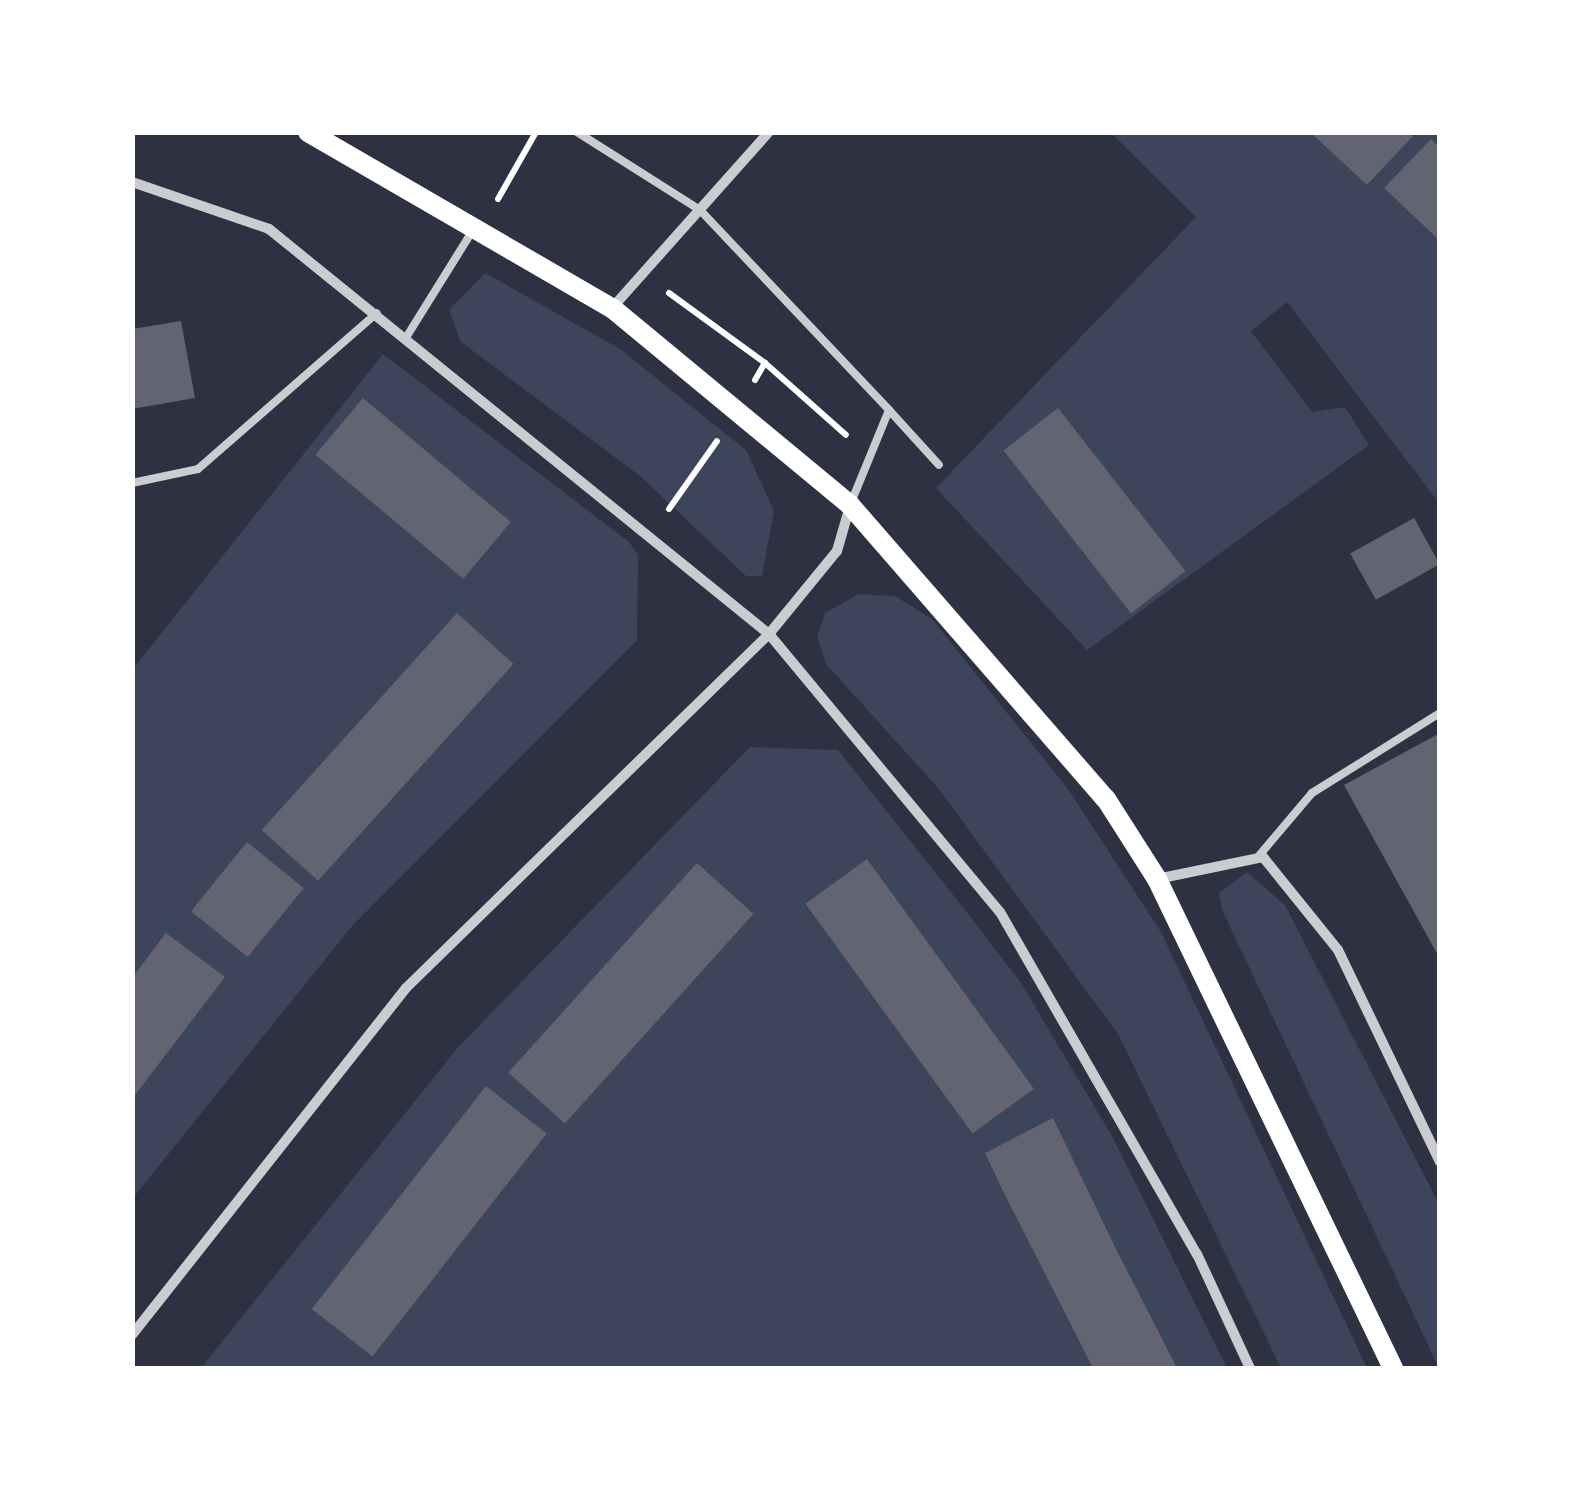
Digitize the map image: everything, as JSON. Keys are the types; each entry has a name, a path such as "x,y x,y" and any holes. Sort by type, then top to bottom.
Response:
{"main road":[{"path":"308,132 612,308 850,505 1106,800 1158,878 1393,1368"}],"street":[{"path":"612,308 769,132"},
{"path":"132,182 269,229 407,336 770,634 1000,912 1197,1254 1250,1368"},
{"path":"132,1335 406,988 770,634 838,551 850,505"},
{"path":"1158,878 1257,858 1338,950 1440,1162"}],"lane":[{"path":"576,132 700,210 939,466"},
{"path":"407,336 472,230"},
{"path":"132,483 198,469 377,313"},
{"path":"850,505 889,410"},
{"path":"1257,858 1312,793 1440,714"}],"path":[{"path":"513,209 497,200 536,132"},
{"path":"643,273 765,364"}],"shaded area":[{"path":"1111,133 1439,133 1439,503 1287,302 1251,331 1312,412 1345,407 1369,445 1087,650 936,488 1196,217"},
{"path":"485,273 620,349 746,450 774,511 762,576 746,576 640,476 461,342 449,310"},
{"path":"383,354 629,542 638,555 637,640 352,926 133,1198 133,669"},
{"path":"859,594 895,596 932,619 1068,789 1161,932 1367,1368 1281,1368 1118,1034 939,789 826,664 817,637 825,613"},
{"path":"750,747 838,750 962,906 1021,983 1112,1136 1227,1368 201,1368 459,1046"},
{"path":"1247,872 1285,905 1439,1204 1439,1368 1222,910 1219,893"}],"building":[{"path":"1310,132 1410,132 1413,136 1367,185"},
{"path":"1431,139 1440,148 1440,241 1384,188"},
{"path":"181,321 195,398 132,409 132,329"},
{"path":"363,398 511,522 463,579 315,455"},
{"path":"1058,408 1185,571 1131,614 1004,450"},
{"path":"1414,518 1440,564 1376,600 1350,553"},
{"path":"457,613 513,664 318,881 262,830"},
{"path":"1440,733 1440,959 1344,785"},
{"path":"247,842 304,888 248,957 191,911"},
{"path":"867,859 1034,1089 972,1133 806,904"},
{"path":"697,863 753,914 565,1123 508,1073"},
{"path":"166,933 225,977 132,1099 132,978"},
{"path":"486,1086 547,1133 372,1356 312,1309"},
{"path":"1053,1118 1177,1368 1093,1368 1004,1193 985,1153"}]}
